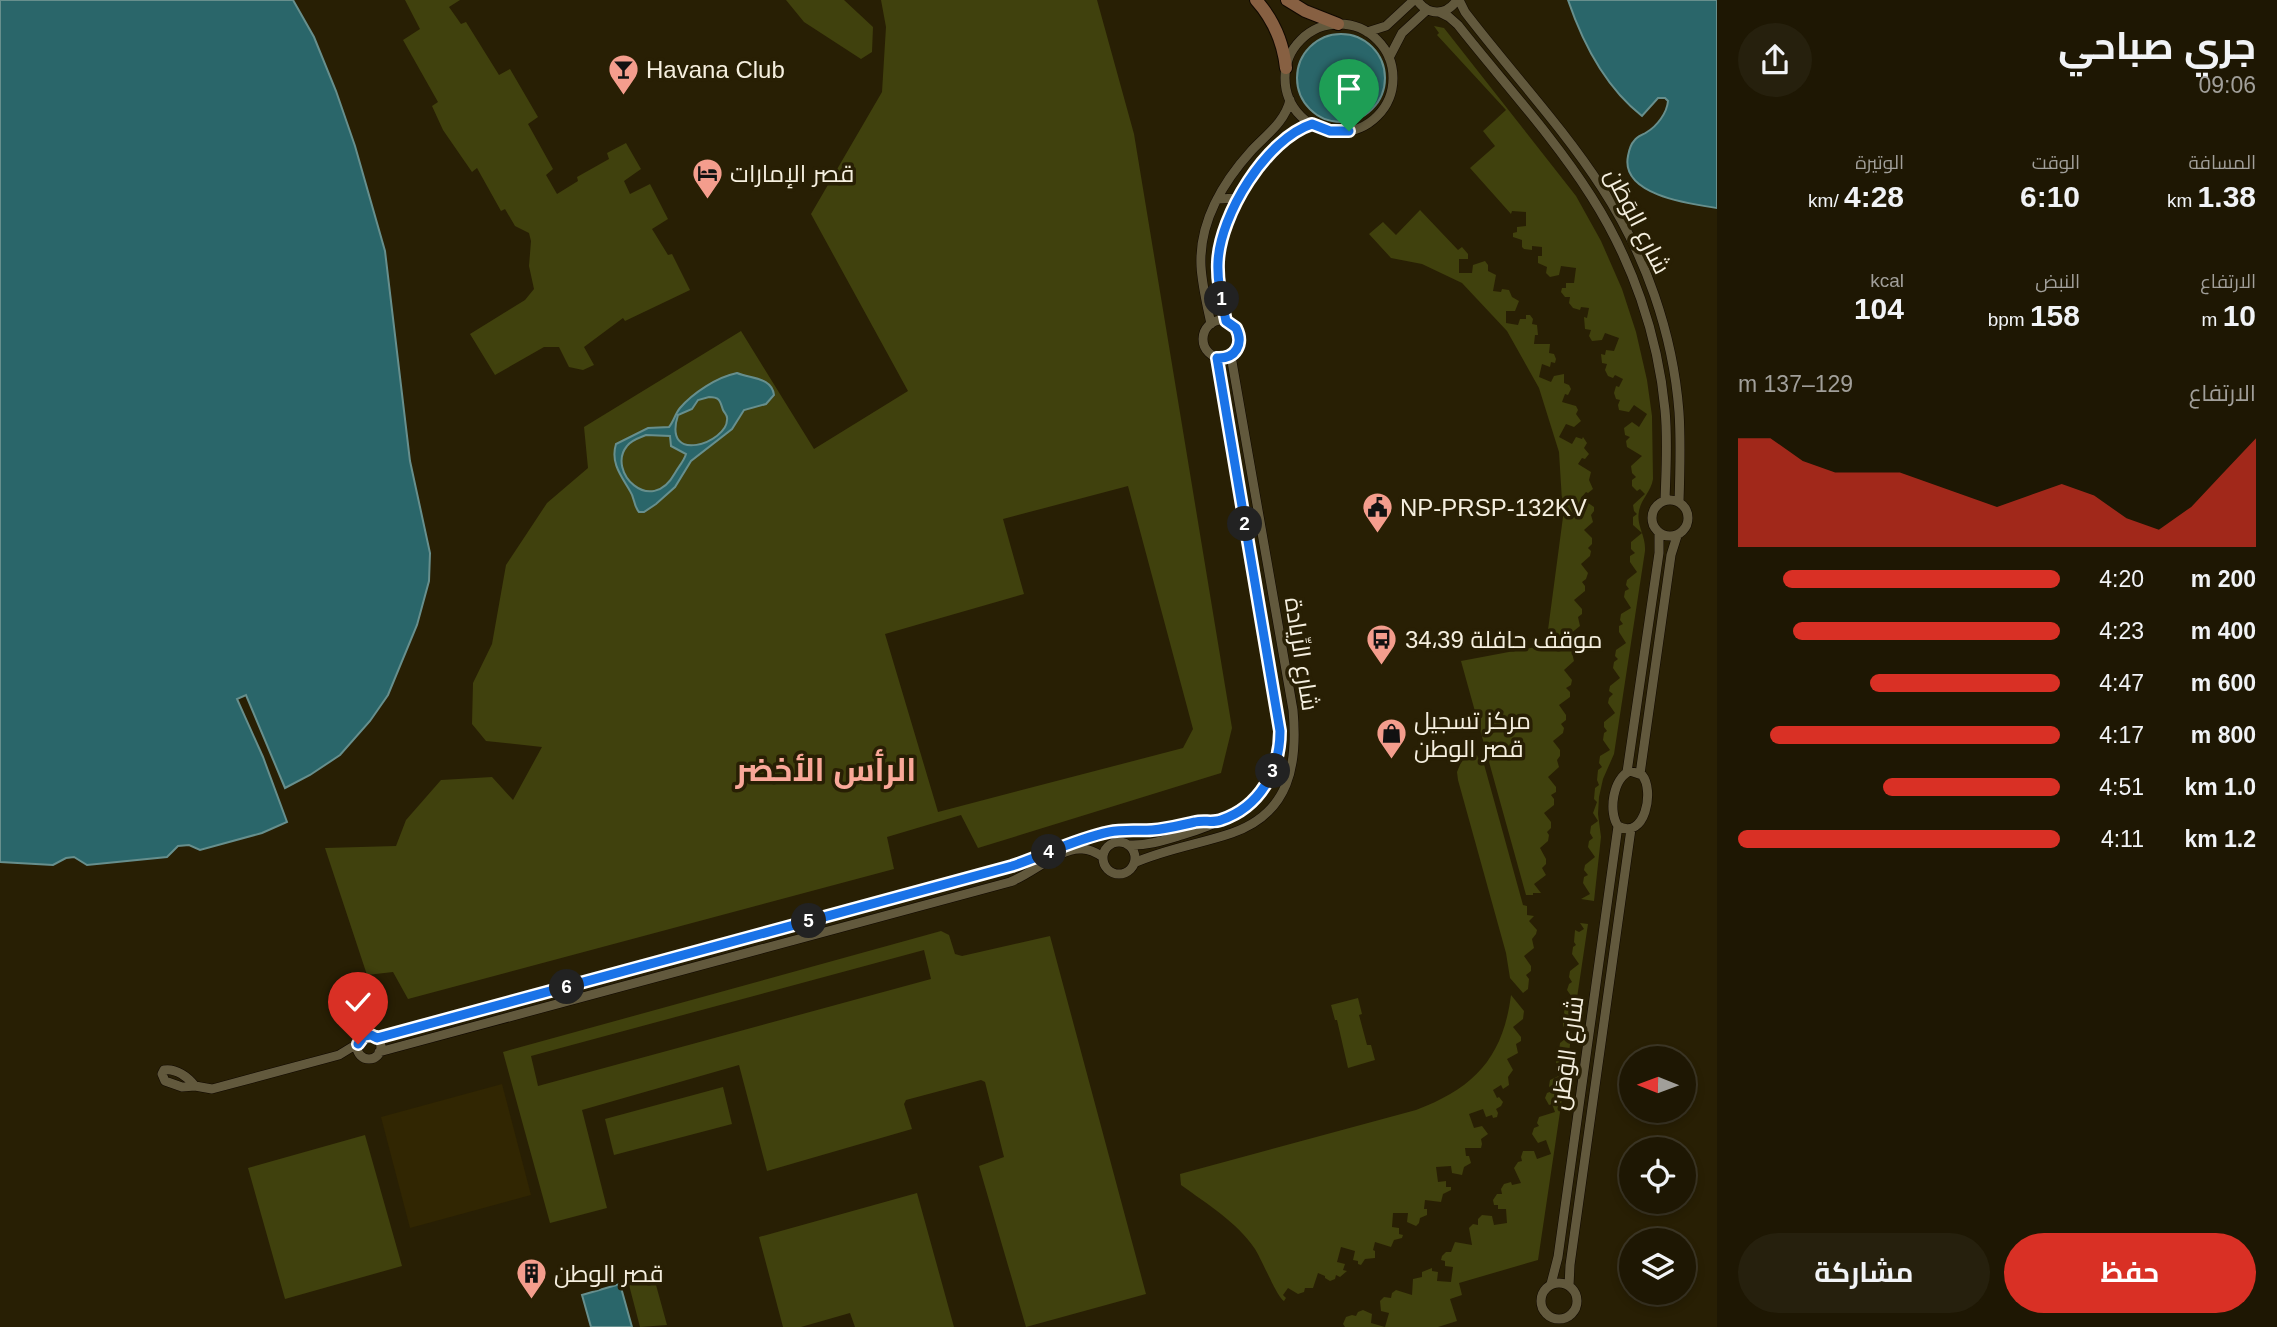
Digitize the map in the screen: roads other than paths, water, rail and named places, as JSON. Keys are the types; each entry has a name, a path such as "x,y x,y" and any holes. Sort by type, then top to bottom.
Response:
{"street":[{"path":"1256,0 1279,34 1286,68"},
{"path":"1287,0 1305,11 1367,32 1389,58 1392,68 1391,90 1382,109 1359,128 1340,132 1321,128 1299,114 1290,100 1285,79 1289,58 1300,40 1318,28 1338,24"},
{"path":"1367,32 1386,26 1415,0 1427,10 1439,12 1451,8 1458,0"},
{"name":"شارع الوَطَن","path":"1458,0 1468,17 1592,173 1613,205 1640,258 1659,312 1676,389 1680,431 1679,502"},
{"path":"1389,58 1402,33 1427,10"},
{"name":"شارع الوَطَن","path":"1439,12 1458,25 1570,166 1601,212 1628,264 1648,324 1663,391 1667,431 1665,500"},
{"path":"1211,324 1202,278 1204,232 1217,200 1241,163 1281,120 1290,100"},
{"path":"1226,321 1211,324 1205,331 1203,341 1209,353 1217,358 1231,356 1239,347 1240,337 1236,328 1226,321 1218,281 1218,261 1223,234 1258,168 1277,145 1293,132 1312,124"},
{"path":"1217,200 1240,198"},
{"name":"شارع الرِّيادة","path":"1135,863 1252,824 1279,796 1294,762 1293,710 1231,356"},
{"name":"شارع الرِّيادة","path":"1129,845 1155,842 1219,821 1247,805 1268,782 1276,763 1280,731 1217,358"},
{"path":"1665,500 1679,502 1686,510 1688,520 1685,530 1676,536 1667,537 1658,533 1651,517 1654,508 1665,500"},
{"path":"1658,533 1659,553 1627,772 1640,774 1671,555 1676,536"},
{"name":"شارع الوَطَن","path":"1551,1284 1557,1264 1619,826 1613,813 1617,785 1620,777 1627,772"},
{"name":"شارع الوَطَن","path":"1569,1286 1632,829 1642,821 1648,788 1646,779 1640,774"},
{"name":"شارع الرِّيادة","path":"377,1038 1012,866 1110,832 1159,830 1200,821 1219,821"},
{"path":"1619,826 1632,829"},
{"path":"1115,842 1129,845 1135,855 1135,863 1126,872 1116,873 1107,868 1104,857 1107,848 1115,842"},
{"path":"339,1055 371,1058 379,1052 1010,882 1073,849 1088,850 1104,857"},
{"path":"195,1086 205,1089 231,1085 339,1055 358,1044 364,1036 377,1038 379,1052"},
{"path":"358,1044 360,1055"},
{"path":"1558,1282 1569,1286 1576,1294 1575,1309 1568,1317 1557,1320 1546,1314 1540,1304 1542,1292 1551,1284 1558,1282"}],"water":[{"path":"0,0 293,0 314,37 355,146 385,251 410,461 430,553 429,581 417,625 388,695 370,721 340,755 310,775 285,788 246,695 237,699 263,757 287,822 262,833 200,850 189,845 178,846 167,857 87,865 74,857 53,865 0,862"},
{"path":"1568,0 1717,0 1717,208 1659,195 1635,180 1628,169 1631,146 1637,138 1658,123 1668,101 1658,98 1642,116 1617,92 1588,48"},
{"path":"1341,34 1358,38 1372,47 1381,61 1385,78 1381,95 1372,109 1358,118 1341,122 1324,118 1310,109 1301,95 1297,78 1301,61 1310,47 1324,38"},
{"path":"737,373 765,382 774,395 766,404 744,410 732,429 691,461 675,487 656,504 644,512 639,512 616,464 616,444 648,428 669,427 680,408 692,397 706,386","holes":["709,397 720,402 727,417 724,428 707,442 686,445 679,440 676,431 678,415 692,409 698,400","646,435 670,436 671,446 686,454 665,485 654,491 634,485 622,467 622,456 627,446"]},
{"path":"620,1284 632,1327 591,1327 582,1295"}],"place":[{"name":"Havana Club","path":"623,96"},
{"name":"قصر الإمارات","path":"707,200"},
{"name":"NP-PRSP-132KV","path":"1377,534"},
{"name":"موقف حافلة 34،39","path":"1382,666"},
{"name":"مركز تسجيل قصر الوطن","path":"1391,761"},
{"name":"قصر الوطن","path":"531,1300"}],"district":[{"name":"الرأس الأخضر","path":"826,770"}]}
